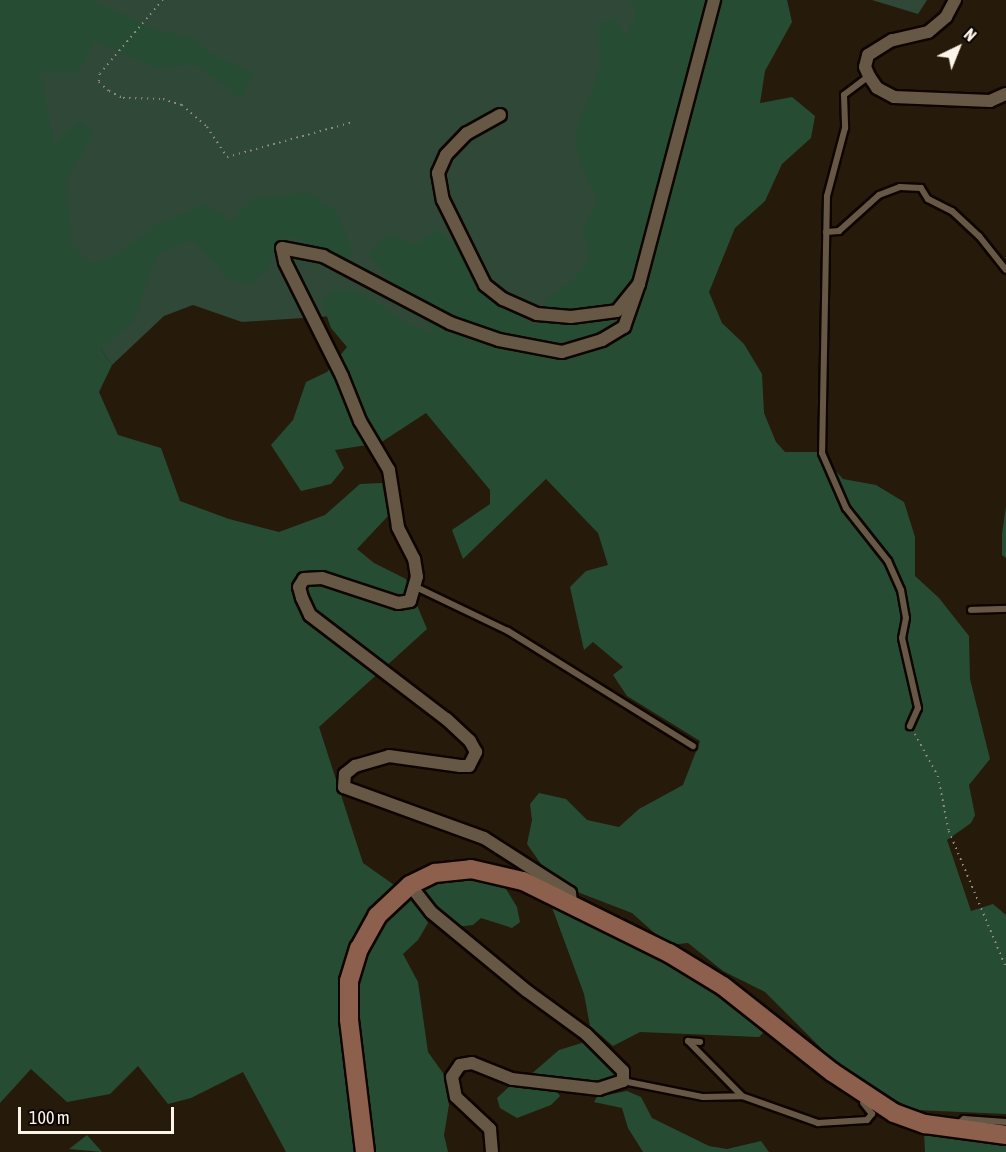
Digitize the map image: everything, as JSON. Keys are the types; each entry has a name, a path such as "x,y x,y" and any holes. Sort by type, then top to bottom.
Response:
{"street":[{"path":"571,904 570,893 484,838 344,787 345,774 355,765 389,756 460,766 469,766 475,759 470,741 446,719 310,615 299,587 304,579 322,578 398,603 410,601 416,587 414,559 398,527 389,470 360,421 337,365 285,262 282,248 322,256 450,322 499,340 562,352 602,340 624,327 639,284 714,0"},
{"path":"955,0 946,16 928,32 892,40 868,55 865,67 877,87 894,98 990,101 1006,93"},
{"path":"500,115 466,133 446,155 438,173 443,200 485,285 503,299 537,314 571,316 617,311 639,284"},
{"path":"364,1152 349,1020 349,981 359,949 377,916 410,885 435,873 471,869 523,881 669,953 723,986 832,1072 894,1113 954,1129 1006,1135"},
{"path":"410,885 431,912 527,992 586,1034 616,1061 623,1082 599,1089 529,1082 472,1064 460,1065 452,1077 456,1097 490,1129 492,1152"}],"lane":[{"path":"870,76 844,95 845,128 827,196 822,453 846,507 888,561 901,590 906,618 902,638 918,708 910,726"},
{"path":"826,232 839,231 879,195 900,187 921,189 928,199 952,211 979,236 1006,270"},
{"path":"416,587 508,631 693,746"},
{"path":"971,610 1006,609"},
{"path":"700,1042 688,1041 742,1096"},
{"path":"623,1082 703,1096 742,1096 818,1123 867,1120 872,1114 867,1106 837,1085 832,1072"},
{"path":"954,1129 964,1119 1006,1122"}],"path":[{"path":"163,0 100,74 99,82 109,91 123,98 164,99 182,105 207,127 227,157 353,122"},
{"path":"910,726 938,776 948,831 1006,967"}],"green space":[{"path":"0,0 751,0 618,388 333,316 242,322 193,305 164,316 112,365 34,252"},
{"path":"0,0 93,0 160,32 188,35 212,55 252,73 242,98 195,64 159,69 95,41 78,73 40,73 54,145 80,120 93,133 66,181 72,246 90,264 118,255 155,226 203,204 232,221 254,198 308,193 335,211 353,252 347,258 294,238 282,238 267,269 252,284 229,279 193,240 157,254 134,321 101,349 112,365 99,392 118,435 161,448 180,501 229,519 279,532 325,515 360,484 382,483 388,516 357,549 374,563 406,579 427,629 319,727 363,863 414,899 428,923 418,940 403,954 418,982 428,1052 443,1073 449,1105 444,1135 448,1152 286,1152 243,1072 191,1098 168,1104 138,1066 110,1094 67,1102 31,1069 0,1103"},
{"path":"631,0 787,0 792,22 765,71 760,103 792,97 815,116 811,138 782,164 765,201 735,228 709,292 722,323 744,344 762,374 764,413 776,442 785,452 818,452 843,479 876,485 904,502 915,537 915,576 939,598 969,636 970,679 990,759 969,785 975,815 971,823 947,840 971,911 993,904 1006,915 1006,1114 916,1110 882,1094 841,1068 765,992 723,971 688,943 668,945 632,913 580,893 541,864 527,844 532,820 530,804 539,793 566,799 587,820 619,827 639,809 683,785 700,741 627,696 613,675 623,667 593,642 584,650 570,587 586,571 608,565 598,533 546,479 463,559 452,530 490,504 490,490 426,413 380,443 335,450 344,468 331,484 301,491 271,445 293,420 306,382 327,372 347,347 331,328 322,303 332,290 361,292 414,328 435,332 368,254 388,234 416,245 438,230 460,250 467,273 493,301 536,326 547,297 572,282 590,260 584,228 597,202 577,152 575,134 601,66 599,24 615,18 625,38 636,18"},
{"path":"872,0 927,0 918,14"},
{"path":"1006,506 1006,558 1002,555 1002,534"},
{"path":"474,874 500,879 517,907 520,922 512,928 481,918 473,925 456,927 435,912 420,888 442,878"},
{"path":"550,902 684,968 769,1027 759,1037 640,1032 613,1046 590,1026 584,994"},
{"path":"585,1042 612,1064 617,1074 614,1080 569,1082 529,1076 559,1050"},
{"path":"512,1084 555,1089 560,1096 551,1105 517,1118 500,1108 497,1098"},
{"path":"627,1091 641,1097 652,1118 709,1146 727,1149 761,1141 769,1152 643,1152 628,1128 622,1108 594,1102 597,1097"},
{"path":"924,1132 1006,1132 1006,1152 925,1152"},
{"path":"87,1135 102,1152 69,1149"}]}
